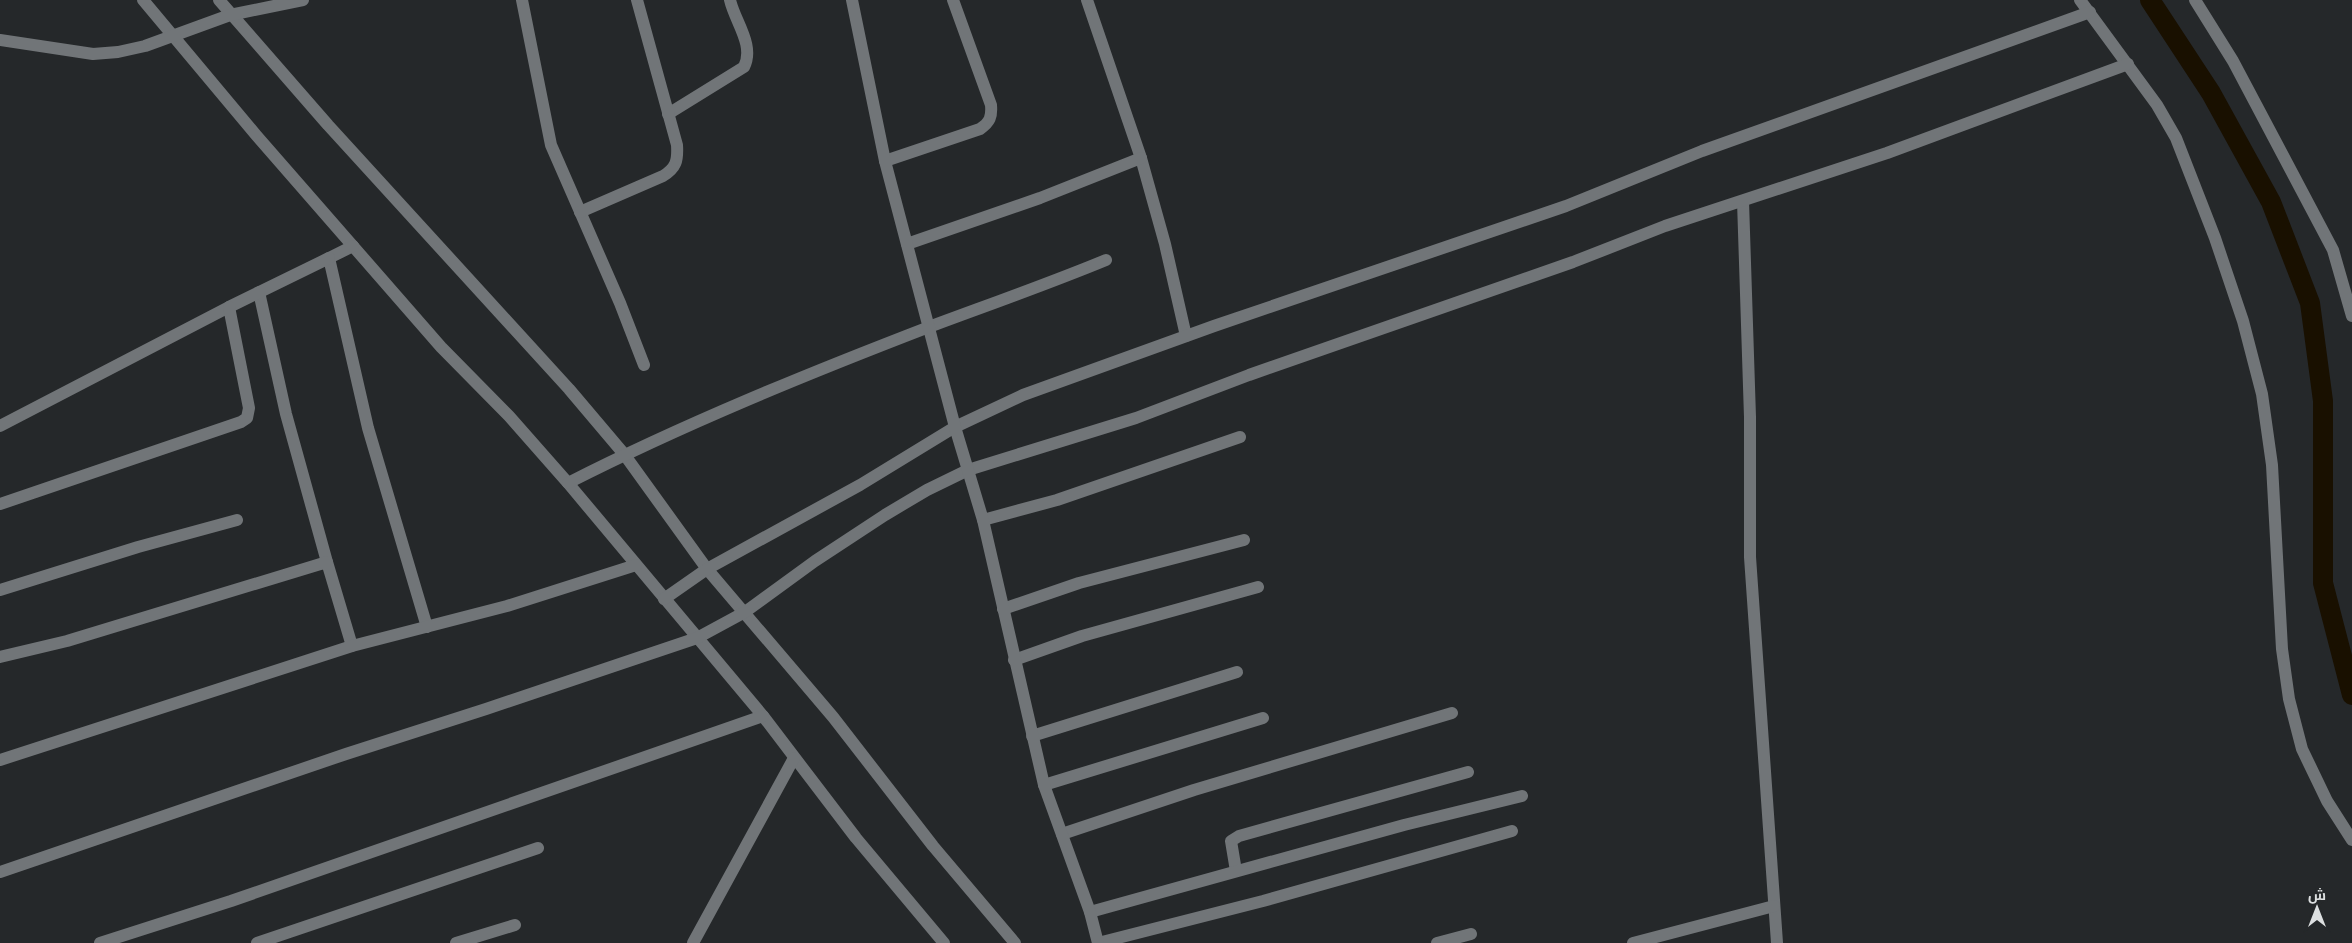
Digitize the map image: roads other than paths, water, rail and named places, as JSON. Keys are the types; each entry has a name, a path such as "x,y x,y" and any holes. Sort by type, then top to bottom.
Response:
{"street":[{"path":"143,0 441,347 509,416 568,483 763,716 856,838 944,943"},
{"path":"219,0 230,15 570,390 624,454 707,569 745,612 1014,943"},
{"path":"0,40 93,54 118,52 175,36 230,15 303,0"},
{"path":"522,0 542,110 551,145 620,303 644,365"},
{"path":"580,212 663,176 674,169 678,159 677,145 637,0"},
{"path":"668,114 744,67 748,58 748,49 730,0"},
{"path":"852,0 885,161 955,427 983,520 1044,785 1090,912 1098,943 1280,897 1512,831"},
{"path":"885,161 980,129 988,124 992,116 991,105 953,0"},
{"path":"1087,0 1141,158 1186,336"},
{"path":"2080,0 2157,105 2176,138 2215,238 2242,321 2262,394 2272,465 2282,649 2289,699 2302,749 2327,801 2352,840"},
{"path":"2195,0 2233,61 2328,242 2352,316"},
{"path":"664,599 707,569 860,485 955,427 1023,396 1186,336 1566,206 1702,151 2090,12"},
{"path":"0,872 346,754 697,638 745,612 850,537 927,490 968,470 1136,418 1249,375 1743,201 1887,153 2128,64"},
{"path":"906,244 1040,198 1141,158"},
{"path":"1743,201 1750,417 1750,557 1777,943"},
{"path":"0,426 228,307 353,246"},
{"path":"329,258 368,428 427,627"},
{"path":"568,483 624,454 705,418 929,328 1106,260"},
{"path":"259,292 286,414 352,646"},
{"path":"0,504 247,418 249,408 228,307"},
{"path":"983,520 1056,500 1240,437"},
{"path":"0,590 138,547 237,520"},
{"path":"1003,609 1079,583 1244,540"},
{"path":"0,658 67,641 327,562"},
{"path":"0,760 352,646 569,588 636,565"},
{"path":"1014,660 1082,636 1258,587"},
{"path":"1032,736 1237,672"},
{"path":"1062,834 1194,790 1452,713"},
{"path":"100,943 231,901 763,716"},
{"path":"1044,785 1263,718"},
{"path":"693,943 794,758"},
{"path":"1236,871 1230,846 1231,841 1239,836 1468,772"},
{"path":"1090,912 1404,825 1522,796"},
{"path":"257,943 538,848"},
{"path":"1633,943 1774,906"},
{"path":"456,943 514,925"},
{"path":"1438,943 1471,934"}],"waterway":[{"path":"2150,0 2211,93 2271,202 2310,303 2323,401 2323,583 2352,695"}]}
